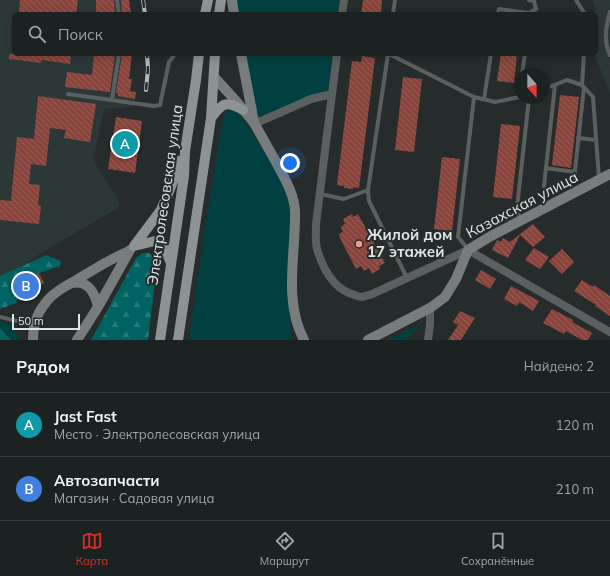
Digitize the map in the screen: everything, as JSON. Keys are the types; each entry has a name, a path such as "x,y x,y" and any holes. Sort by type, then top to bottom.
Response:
{"main road":[{"path":"205,12 208,0"},
{"path":"219,12 221,0"},
{"path":"232,0 234,12"},
{"name":"Электролесовская улица","path":"160,340 184,176 185,151 199,56"},
{"path":"178,340 211,118 216,56"},
{"path":"241,56 254,124"},
{"path":"197,73 214,77 231,94 254,124 290,188 295,210 292,285 293,304 299,332 304,340"},
{"path":"211,118 218,108 226,104 233,104 243,110"},
{"path":"77,340 132,248 161,210 185,151"},
{"name":"Казахская улица","path":"368,340 430,308 445,297 456,279 468,250 491,236 610,174"},
{"path":"34,335 40,310 52,296 71,283 132,248 155,241 164,247 171,263"},
{"path":"71,283 81,283 87,286 93,292 98,307"}],"street":[{"path":"342,12 344,0"},
{"path":"337,56 315,236 317,248 323,264 329,276 336,285 347,293 361,297 370,295 468,250 610,332"},
{"path":"254,124 311,99 332,94"},
{"path":"427,339 430,325 430,308"}],"lane":[{"path":"117,0 119,12"},
{"path":"393,12 395,0"},
{"path":"530,12 536,9 532,0"},
{"path":"576,0 584,12"},
{"path":"498,12 499,9 521,12"},
{"path":"610,12 606,24 610,55"},
{"path":"112,99 119,56"},
{"path":"68,94 154,106 160,105 169,62 174,56"},
{"path":"389,56 368,190 369,201 406,278"},
{"path":"393,56 474,97 495,102 514,98"},
{"path":"484,99 491,56"},
{"path":"523,68 525,56"},
{"path":"574,180 583,86 584,56"},
{"path":"550,87 568,80 583,86 593,97 600,180"},
{"path":"544,186 555,85"},
{"path":"468,250 458,237 474,97"},
{"path":"520,221 517,208 528,104"},
{"path":"578,138 596,140"},
{"path":"546,168 575,172"},
{"path":"320,194 344,199 368,190"},
{"path":"0,317 34,335"}],"shaded area":[{"path":"0,0 129,0 131,12 12,12 12,56 132,56 129,79 132,79 130,91 136,92 133,107 104,109 93,160 120,203 118,208 51,247 0,280"},
{"path":"236,0 339,0 338,12 238,12"},
{"path":"593,0 610,0 610,93 595,56 598,56 598,12 595,12"},
{"path":"245,56 333,56 328,92 256,118"},
{"path":"228,110 234,110 239,113 282,180 288,192 289,303 291,340 189,340 221,129 225,114"},
{"path":"0,321 8,323 20,340 11,340 0,328"},
{"path":"423,322 405,340 388,340"}],"green space":[{"path":"143,253 149,253 155,257 157,265 148,340 91,340 136,258"},
{"path":"46,255 61,261 60,266 39,273 12,289 18,298 16,303 0,309 0,276"},
{"path":"0,328 11,340 0,340"}],"building":[{"path":"20,0 78,0 76,12 19,12"},
{"path":"96,0 114,0 115,12 96,12"},
{"path":"121,0 129,0 131,12 122,12"},
{"path":"363,0 382,0 381,12 361,12"},
{"path":"9,54 12,54 12,56 71,56 70,64 42,60 41,63 9,59"},
{"path":"94,56 115,56 110,92 65,87 67,72 92,75"},
{"path":"122,56 132,56 129,79 132,79 130,91 136,92 135,99 118,96 118,93 116,93"},
{"path":"362,56 375,58 359,188 353,187 353,189 344,188 344,186 337,185 352,61 361,62"},
{"path":"501,56 517,56 516,68 514,68 514,83 497,81"},
{"path":"403,77 422,79 414,152 395,150"},
{"path":"560,95 579,97 571,168 552,165"},
{"path":"38,96 96,104 90,142 64,138 66,130 50,128 46,166 31,164 29,184 40,185 38,205 41,206 39,224 0,220 0,200 11,201 17,137 34,139"},
{"path":"116,117 142,121 135,173 108,169"},
{"path":"501,124 520,126 512,199 493,197"},
{"path":"442,157 460,159 452,231 434,229"},
{"name":"Жилой дом 17 этажей","path":"352,214 353,217 358,214 385,263 379,266 380,269 372,274 369,268 364,271 361,266 356,269 340,238 339,234 343,232 341,227 345,224 343,219"},
{"path":"533,224 545,237 533,247 520,235 508,258 492,250 497,240 501,242 503,238 510,242"},
{"path":"534,248 549,257 540,269 525,260"},
{"path":"562,249 574,262 562,274 549,261"},
{"path":"481,270 496,279 490,289 475,280"},
{"path":"39,273 44,283 18,298 12,289"},
{"path":"582,280 593,287 594,285 610,296 610,316 574,291"},
{"path":"511,286 539,301 533,311 519,302 517,306 504,299"},
{"path":"552,309 573,320 572,322 592,333 588,340 582,340 566,331 564,334 543,323"},
{"path":"460,311 475,318 461,340 448,340 458,325 453,322"}],"railway":[{"path":"143,0 145,12"},
{"path":"146,90 148,69 147,56"}],"place":[{"name":"Jast Fast","path":"125,144"},
{"name":"Жилой дом 17 этажей","path":"359,244"},
{"name":"Автозапчасти","path":"26,286"}]}
